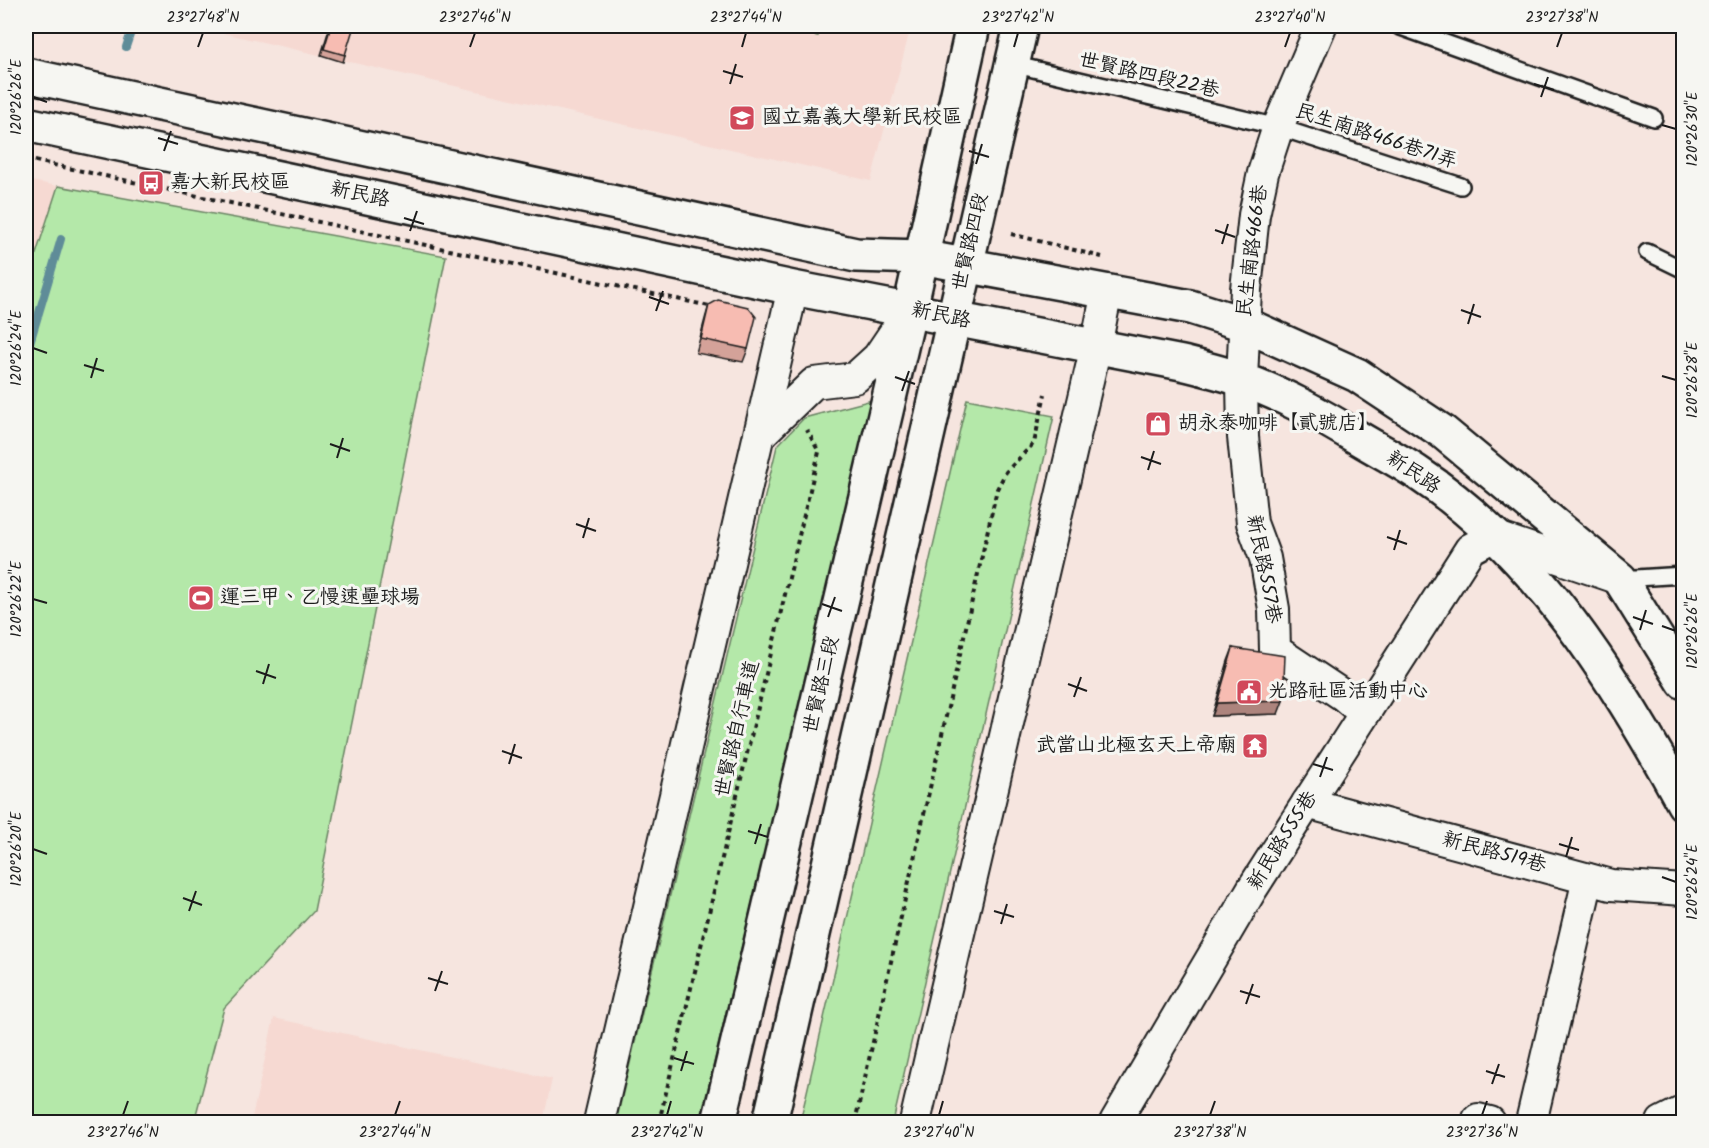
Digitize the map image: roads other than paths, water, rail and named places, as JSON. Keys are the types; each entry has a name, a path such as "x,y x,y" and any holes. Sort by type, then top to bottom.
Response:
{"street":[{"path":"759,436 814,383 855,378 878,357 910,309 973,26"},
{"name":"世賢路四段","path":"954,319 1021,26"},
{"name":"民生南路466巷","path":"1242,380 1244,324 1254,215 1263,173 1278,127 1321,26"},
{"path":"26,75 856,255 921,256 1190,307 1244,324 1357,375 1443,432 1620,579 1683,682"},
{"name":"新民路","path":"26,124 794,288 1182,363 1242,380 1309,408 1420,474 1494,536 1552,599 1598,660 1644,730 1683,804"},
{"path":"599,1122 794,288"},
{"path":"915,1122 1107,291"},
{"name":"世賢路三段","path":"719,1122 910,309"},
{"path":"770,1122 954,319"},
{"name":"新民路557巷","path":"1242,380 1243,437 1252,523 1265,558 1274,609 1275,650 1344,696 1364,713"},
{"path":"1494,536 1620,579"},
{"name":"新民路555巷","path":"1115,1122 1252,889 1470,549 1494,536"},
{"name":"新民路519巷","path":"1306,803 1611,885 1683,890"},
{"path":"1531,1122 1588,879"},
{"path":"1662,1122 1683,1111"}],"lane":[{"path":"1398,26 1654,118"},
{"name":"世賢路四段22巷","path":"1012,64 1278,127"},
{"name":"民生南路466巷71弄","path":"1278,127 1461,186"},
{"path":"1647,252 1683,270"},
{"path":"1620,579 1683,575"}],"waterway":[{"path":"126,47 133,26"},
{"path":"26,356 61,239"}],"place":[{"name":"國立嘉義大學新民校區","path":"742,118"},
{"name":"嘉大新民校區","path":"151,183"},
{"name":"胡永泰咖啡【貳號店】","path":"1158,424"},
{"name":"運三甲、乙慢速壘球場","path":"201,598"},
{"name":"光路社區活動中心","path":"1249,692"},
{"name":"武當山北極玄天上帝廟","path":"1255,746"}]}
